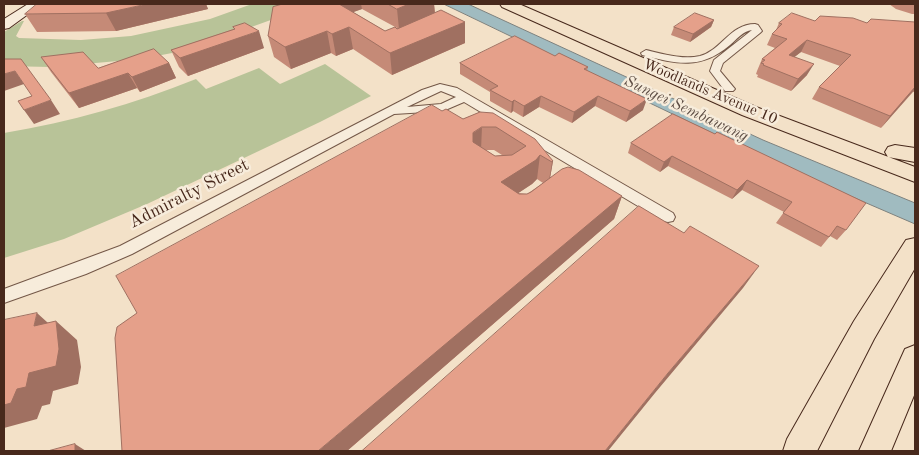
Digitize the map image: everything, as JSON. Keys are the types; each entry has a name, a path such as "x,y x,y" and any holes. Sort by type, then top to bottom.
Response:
{"main road":[{"path":"4,20 28,4"},
{"path":"4,25 36,4"},
{"name":"Woodlands Avenue 10","path":"507,4 749,111 915,174"},
{"name":"Woodlands Avenue 10","path":"532,4 729,89 905,154 915,160"},
{"path":"799,451 864,330 915,247"},
{"path":"875,451 915,358"}],"street":[{"path":"646,53 674,59 698,59 708,56 745,27 755,27 757,31 718,62 715,71 729,89"},
{"name":"Admiralty Street","path":"4,296 80,270 126,250 426,92 440,87 448,88 465,97 668,217"},
{"name":"Admiralty Street","path":"386,114 403,109 443,107 465,97"}],"green space":[{"path":"252,4 315,4 172,53 141,59 50,67 4,66 4,32 22,21 24,21 16,36 19,38 81,40 131,36 210,19"},
{"path":"325,64 371,96 147,204 64,239 4,258 4,133 102,111 196,79 206,89 259,68 280,84"}],"water":[{"name":"Sungei Sembawang","path":"444,4 468,4 763,140 915,203 915,224 783,167"}],"building":[{"path":"37,4 147,4 106,13 25,14"},
{"path":"283,4 339,4 385,31 395,27 397,29 441,10 465,22 390,53 349,27 332,34 327,31 285,47 268,36 273,7"},
{"path":"388,4 409,4 397,9"},
{"path":"695,13 714,20 693,34 674,27"},
{"path":"792,13 815,21 820,16 853,18 867,23 871,19 915,22 915,87 890,116 819,87 851,55 807,40 789,55 814,64 798,79 763,65 761,63 765,60 762,59 787,39 772,34 782,24 779,23"},
{"path":"245,23 259,31 180,58 171,50 235,29 233,27"},
{"path":"515,36 555,56 559,53 588,67 584,69 647,99 630,111 598,96 574,112 541,96 524,106 490,90 498,86 460,63"},
{"path":"154,49 169,63 132,77 128,73 69,93 41,57 83,52 98,68"},
{"path":"4,59 21,59 51,100 24,110 18,101 32,96 15,71 4,74"},
{"path":"432,105 442,111 446,109 463,119 480,112 493,113 535,139 553,161 540,155 536,160 501,182 519,194 531,192 562,169 568,167 579,170 622,196 318,451 122,451 115,338 117,327 137,313 116,276","holes":["482,127 496,127 526,146 512,155 495,156 473,142 473,133"]},
{"path":"673,114 715,134 717,132 866,203 846,230 837,226 829,237 783,213 792,202 747,180 737,190 672,156 664,162 631,143"},
{"path":"639,206 684,233 690,226 759,266 605,451 362,451"},
{"path":"37,313 34,326 56,321 59,349 56,366 29,373 26,387 17,389 11,403 4,405 4,320"},
{"path":"75,444 75,451 48,451"}]}
